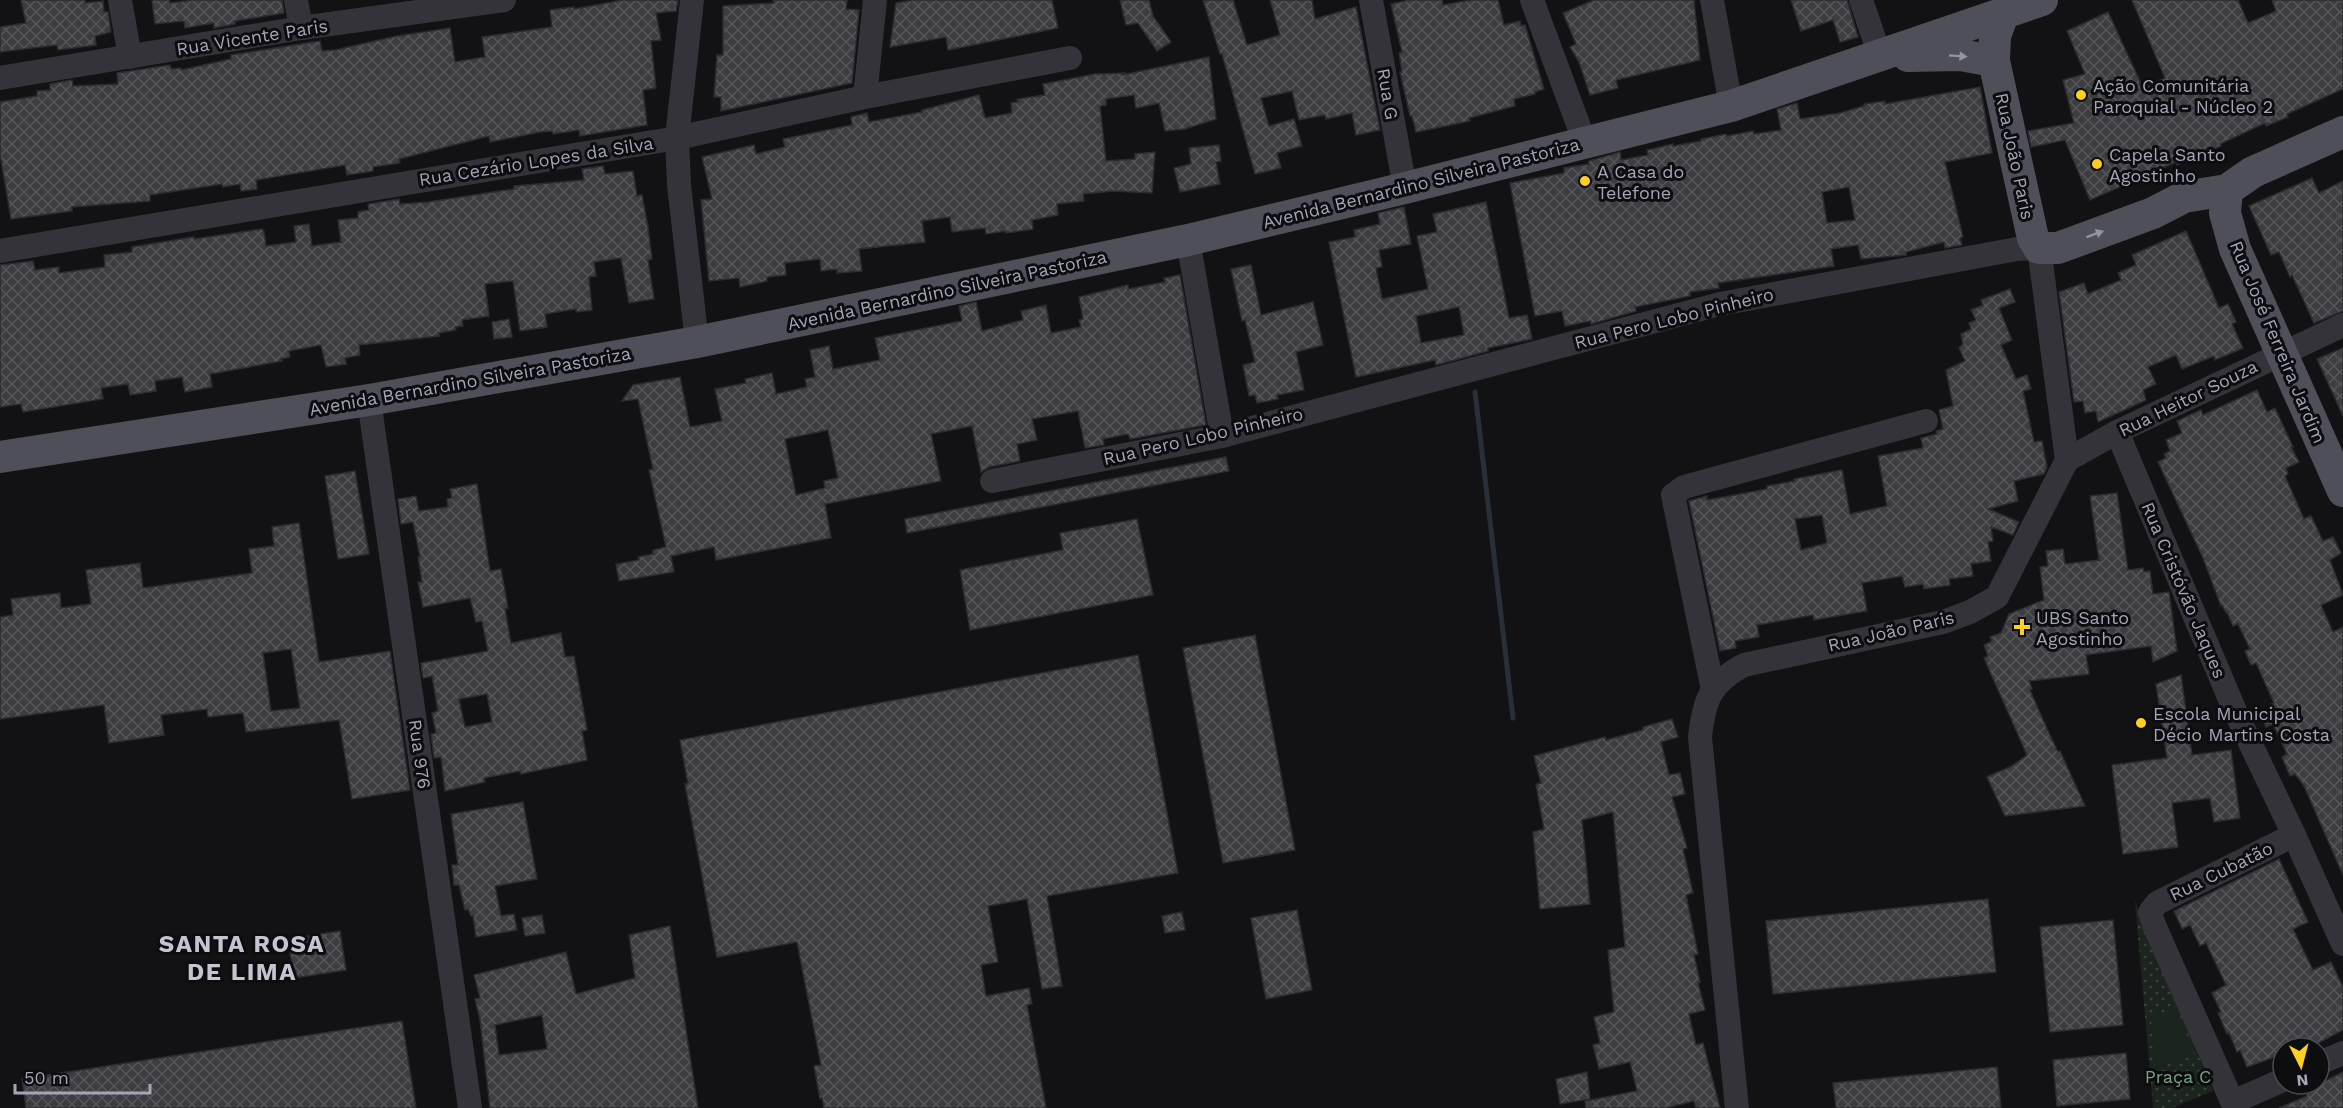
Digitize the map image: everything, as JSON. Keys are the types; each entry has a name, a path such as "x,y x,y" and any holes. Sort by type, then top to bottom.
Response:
{"main road":[{"name":"Avenida Bernardino Silveira Pastoriza","path":"0,457 369,400 697,342 1188,240 1731,106 1880,56 2001,7 2042,0"},
{"name":"Rua João Paris","path":"2001,7 1995,36 1994,61 2033,238 2039,248"},
{"name":"Avenida Bernardino Silveira Pastoriza","path":"1880,56 1960,55 1994,61"},
{"name":"Rua Pero Lobo Pinheiro","path":"2039,248 2058,248 2153,213 2184,197 2226,202 2253,172 2343,132"},
{"name":"Rua José Ferreira Jardim","path":"2226,202 2235,249 2343,491"}],"street":[{"path":"120,0 129,57"},
{"path":"296,0 302,28"},
{"name":"Rua Vicente Paris","path":"0,78 302,28 504,0"},
{"path":"692,0 677,138 679,185 697,342"},
{"path":"865,97 875,0"},
{"name":"Rua G","path":"1371,0 1406,188"},
{"path":"1532,0 1585,142"},
{"path":"1712,0 1731,106"},
{"path":"1861,0 1880,56"},
{"name":"Rua Cezário Lopes da Silva","path":"0,251 677,138 865,97 1070,58"},
{"path":"1188,240 1222,436"},
{"name":"Rua Pero Lobo Pinheiro","path":"993,481 1222,436 1720,304 2017,249 2039,248"},
{"name":"Rua João Paris","path":"1737,1108 1700,737 1703,712 1713,690 1725,675 1744,665 1943,622 1970,612 1997,597 2067,460 2039,248"},
{"name":"Rua Heitor Souza","path":"2067,460 2117,432 2343,325"},
{"name":"Rua 976","path":"369,400 470,1108"},
{"path":"1713,690 1673,495 1684,487 1926,421"},
{"name":"Rua Cristóvão Jaques","path":"2117,432 2235,711 2343,944"},
{"name":"Rua Cubatão","path":"2234,1105 2150,912 2157,903 2294,835"},
{"path":"2234,1105 2271,1086"}],"green space":[{"name":"Praça C","path":"2135,901 2213,1091 2172,1108 2153,1108"},
{"path":"2176,1008 2194,1054 2156,1069 2151,1018"}],"building":[{"path":"21,0 85,0 85,3 103,1 104,12 108,12 111,32 95,36 96,45 58,50 57,45 0,52 0,27 26,23"},
{"path":"152,0 169,0 170,3 194,0 282,0 284,13 235,21 235,24 214,28 214,23 185,28 184,21 155,24"},
{"path":"623,0 678,0 676,11 656,13 661,40 651,41 656,88 643,90 647,125 580,136 579,130 553,134 552,131 490,142 489,136 399,159 400,163 373,167 373,171 347,175 345,165 256,180 257,189 241,191 240,184 223,187 222,184 150,195 150,201 72,207 72,211 11,219 0,154 0,102 37,96 37,91 50,90 50,84 72,80 73,86 118,84 117,73 170,65 171,69 181,68 181,70 231,59 231,55 320,41 322,51 335,50 397,36 450,28 455,62 485,57 482,37 552,27 550,10 574,7 574,9"},
{"path":"773,0 847,0 846,9 859,10 852,83 721,111 721,97 714,97 717,55 723,55 723,6 774,3"},
{"path":"914,0 1052,0 1058,28 948,50 946,37 890,47 896,3"},
{"path":"1120,0 1149,0 1153,16 1171,42 1157,51 1138,23 1126,25"},
{"path":"1203,0 1233,0 1247,45 1280,35 1270,0 1312,0 1315,19 1356,7 1380,130 1356,135 1352,113 1326,119 1325,115 1299,120 1292,91 1261,98 1269,126 1294,119 1302,146 1277,153 1281,168 1255,174 1222,54 1220,54"},
{"path":"1409,0 1442,0 1443,5 1471,0 1498,0 1504,25 1520,21 1521,26 1525,25 1544,89 1535,94 1514,99 1515,106 1469,118 1470,121 1416,132 1400,72 1402,72 1399,53 1402,52 1391,4"},
{"path":"1594,0 1694,0 1700,60 1616,80 1618,88 1590,95 1579,62 1570,47 1576,44 1563,13"},
{"path":"1791,0 1847,0 1858,37 1840,42 1833,20 1801,31"},
{"path":"2132,0 2238,0 2248,23 2276,11 2272,0 2343,0 2343,89 2287,114 2288,117 2266,126 2265,123 2220,144 2221,146 2177,165 2176,162 2090,200 2065,140 2031,147 2028,131 2074,123 2063,80 2085,74 2067,31 2108,12 2143,88 2165,78"},
{"path":"1209,57 1216,119 1185,129 1165,131 1159,103 1136,108 1134,95 1106,99 1106,105 1100,106 1106,161 1135,159 1135,154 1155,152 1152,193 1113,191 1083,194 1084,201 1057,204 1058,215 1032,220 1033,229 1006,233 1006,231 986,234 985,228 952,232 950,217 922,221 925,242 859,249 862,271 837,273 837,269 821,271 820,259 785,263 786,275 767,277 767,281 740,287 739,278 709,281 701,200 712,199 702,157 754,145 756,154 785,147 783,139 852,125 851,117 867,113 869,122 922,112 922,110 979,95 985,118 1012,113 1011,103 1018,102 1017,99 1045,95 1043,84 1095,74 1126,73 1122,75"},
{"path":"1980,87 1992,153 1945,162 1963,237 1960,238 1962,245 1945,248 1944,242 1906,252 1906,255 1861,259 1858,245 1831,249 1834,266 1718,283 1719,288 1690,292 1690,296 1635,307 1636,311 1591,324 1590,321 1565,326 1562,311 1535,316 1510,183 1564,173 1564,168 1589,164 1589,161 1620,152 1621,160 1648,155 1647,150 1701,141 1701,139 1726,134 1727,136 1753,131 1754,134 1781,130 1777,109 1797,103 1800,119 1840,113 1864,106 1864,104 1885,101 1885,104","holes":["1849,187 1855,220 1827,223 1822,192"]},
{"path":"1219,145 1221,161 1216,162 1220,184 1180,192 1174,168 1191,164 1189,148"},
{"path":"603,166 605,174 633,171 637,196 642,195 648,227 652,259 648,260 654,299 629,303 621,258 594,262 596,276 589,277 592,310 576,312 576,309 545,314 547,327 520,331 513,281 485,284 489,316 462,320 463,326 455,327 456,330 439,333 439,336 359,345 360,355 345,358 346,364 326,367 321,345 289,351 290,357 281,359 282,361 210,374 212,387 185,392 182,377 155,381 156,391 130,395 128,384 101,388 103,399 23,412 21,404 0,407 0,265 33,261 35,270 59,267 59,273 105,267 104,255 132,252 132,247 262,229 266,246 296,242 294,226 309,224 312,246 341,242 338,220 358,218 358,212 369,210 368,204 399,199 400,204 428,202 514,189 514,186 584,180 582,169"},
{"path":"2312,178 2319,193 2343,181 2343,311 2314,323 2279,252 2271,255 2249,206"},
{"path":"1486,202 1509,318 1527,315 1532,339 1488,348 1488,351 1436,365 1435,360 1356,377 1329,242 1355,237 1354,230 1380,224 1378,213 1404,207 1411,244 1379,250 1382,267 1376,268 1382,299 1428,289 1417,236 1437,232 1433,214","holes":["1459,307 1464,335 1421,343 1416,316"]},
{"path":"2186,231 2219,308 2228,304 2236,322 2232,324 2243,348 2215,360 2214,356 2182,369 2176,355 2148,367 2156,384 2143,390 2146,400 2098,422 2096,411 2085,413 2083,401 2074,402 2059,292 2084,283 2088,294 2121,280 2118,273 2136,265 2132,255"},
{"path":"1251,265 1261,315 1313,302 1323,345 1296,352 1304,390 1277,395 1278,399 1257,403 1255,395 1249,396 1243,365 1255,362 1245,320 1242,321 1231,269"},
{"path":"1180,275 1206,425 1130,439 1128,434 1103,439 1104,445 1085,448 1078,411 1032,419 1037,440 1017,444 1020,461 989,467 981,472 972,426 931,434 941,481 825,504 831,538 716,560 714,547 671,556 674,572 619,581 616,564 639,560 638,557 653,554 653,550 666,547 649,470 653,469 638,399 622,401 633,385 680,377 690,427 722,421 715,389 746,383 745,379 772,373 776,394 807,387 805,379 815,377 810,350 829,346 833,369 880,360 875,338 962,321 959,306 976,302 982,331 1023,320 1021,311 1046,305 1051,333 1081,327 1079,320 1083,319 1079,297 1128,285 1128,289 1165,282 1164,278","holes":["828,430 838,478 824,481 825,488 796,495 785,439"]},
{"path":"2010,289 2015,302 1999,308 2012,340 2001,345 2016,379 2027,375 2031,389 2023,391 2034,442 2042,441 2047,467 2044,474 2014,481 2018,501 1988,509 2019,522 2013,535 1991,527 1993,541 1988,542 1991,561 1971,564 1973,576 1949,579 1950,585 1924,589 1923,584 1905,587 1902,576 1862,583 1867,611 1814,620 1813,615 1757,625 1759,637 1735,641 1736,648 1720,651 1689,501 1707,496 1707,500 1767,489 1767,486 1795,481 1794,479 1842,470 1850,514 1887,506 1878,456 1923,448 1921,438 1937,434 1936,431 1943,429 1939,410 1953,406 1946,370 1965,361 1959,348 1963,344 1961,334 1971,329 1969,323 1976,320 1971,310 1983,305 1981,300","holes":["1822,515 1827,543 1801,550 1795,519"]},
{"path":"509,319 512,337 494,339 492,322"},
{"path":"2343,348 2343,416 2317,359"},
{"path":"2257,390 2267,412 2275,408 2299,462 2286,468 2288,474 2285,476 2304,519 2311,516 2323,541 2333,537 2341,553 2330,560 2343,595 2321,605 2333,632 2343,627 2343,875 2304,786 2295,774 2290,776 2282,757 2287,754 2273,724 2266,727 2260,713 2271,709 2269,705 2274,703 2256,663 2251,665 2245,651 2250,649 2238,624 2233,626 2227,612 2221,606 2203,558 2158,462 2166,458 2164,454 2170,451 2166,440 2182,433 2177,421 2201,410 2203,415"},
{"path":"1226,457 1229,471 907,533 905,519"},
{"path":"355,471 369,554 338,559 325,476"},
{"path":"477,484 490,571 501,569 511,643 561,633 565,657 574,656 587,730 582,731 587,760 521,774 520,771 484,778 485,782 445,791 441,757 434,758 431,734 436,733 432,713 438,711 432,676 423,678 421,663 488,651 482,621 476,622 470,598 423,607 418,582 422,582 418,557 420,557 413,522 401,524 398,499 416,496 419,511 448,507 447,499 452,498 450,489","holes":["487,694 492,722 465,727 459,699"]},
{"path":"2117,493 2128,570 2143,568 2144,572 2150,571 2153,594 2169,592 2177,651 2153,662 2151,646 2086,655 2089,674 2029,681 2032,689 2030,690 2048,731 2058,752 2060,751 2085,806 2005,816 1987,777 2012,766 2027,755 1984,658 1988,656 1984,645 1992,641 1990,637 2001,633 2009,614 2044,600 2040,567 2048,566 2046,551 2063,549 2065,564 2099,560 2090,496"},
{"path":"1137,519 1153,595 970,630 960,570 1063,550 1060,533"},
{"path":"299,523 319,662 390,651 410,790 352,799 339,720 246,732 243,713 208,717 207,709 161,715 164,735 109,743 104,705 0,719 0,617 13,615 11,599 60,593 61,608 91,604 86,570 140,563 143,588 252,573 249,549 274,546 272,527","holes":["291,649 300,708 271,711 263,653"]},
{"path":"1255,635 1295,850 1223,863 1183,648"},
{"path":"1138,655 1178,873 1047,896 1062,986 1042,989 1027,899 988,906 998,962 981,965 986,996 1029,988 1032,1004 1027,1005 1046,1108 824,1108 822,1098 820,1099 814,1066 821,1065 797,942 717,957 685,784 688,784 680,740"},
{"path":"2181,675 2192,755 2231,750 2240,818 2214,822 2210,798 2172,803 2178,847 2123,854 2112,765 2167,758 2156,684"},
{"path":"1672,719 1678,737 1661,742 1669,775 1680,773 1685,794 1672,797 1687,848 1683,849 1693,893 1686,895 1698,954 1694,955 1700,982 1698,983 1705,1010 1689,1014 1696,1045 1703,1043 1720,1108 1696,1108 1694,1101 1666,1108 1586,1108 1585,1101 1637,1091 1630,1062 1599,1069 1593,1045 1600,1043 1594,1017 1614,1012 1608,950 1625,947 1613,812 1582,820 1590,904 1540,909 1533,832 1544,829 1536,784 1541,783 1534,756 1605,737 1606,740"},
{"path":"523,802 537,879 495,886 501,916 514,914 517,930 476,937 473,916 468,909 465,910 459,885 454,885 452,865 458,865 451,814"},
{"path":"2279,859 2308,922 2293,929 2313,970 2331,962 2343,987 2343,1030 2331,1036 2271,1036 2271,1058 2247,1067 2240,1050 2237,1052 2229,1033 2227,1034 2218,1013 2221,1012 2212,993 2226,985 2206,943 2200,946 2190,925 2182,929 2174,911"},
{"path":"1988,899 1996,972 1773,994 1766,921"},
{"path":"1297,910 1312,990 1266,999 1251,918"},
{"path":"1182,912 1185,930 1165,933 1162,916"},
{"path":"542,915 545,933 525,936 522,918"},
{"path":"2113,920 2123,1025 2050,1032 2040,927"},
{"path":"670,926 698,1108 490,1108 480,1020 475,999 480,998 474,975 566,952 576,994 635,978 629,935","holes":["542,1015 547,1049 499,1055 495,1025"]},
{"path":"340,931 346,970 294,978 288,939"},
{"path":"402,1021 416,1108 26,1108 22,1079"},
{"path":"2126,1053 2130,1099 2057,1106 2053,1060"},
{"path":"1997,1067 2001,1108 1836,1108 1833,1083"},
{"path":"1587,1072 1590,1099 1560,1104 1556,1079"},
{"path":"2343,1072 2343,1108 2279,1108 2307,1096 2331,1096 2331,1078"}],"waterway":[{"path":"1475,392 1513,718"}],"place":[{"name":"Ação Comunitária Paroquial - Núcleo 2","path":"2081,95"},
{"name":"Capela Santo Agostinho","path":"2097,164"},
{"name":"A Casa do Telefone","path":"1585,181"},
{"name":"UBS Santo Agostinho","path":"2022,627"},
{"name":"Escola Municipal Décio Martins Costa","path":"2141,723"}],"district":[{"name":"SANTA ROSA DE LIMA","path":"242,958"}]}
